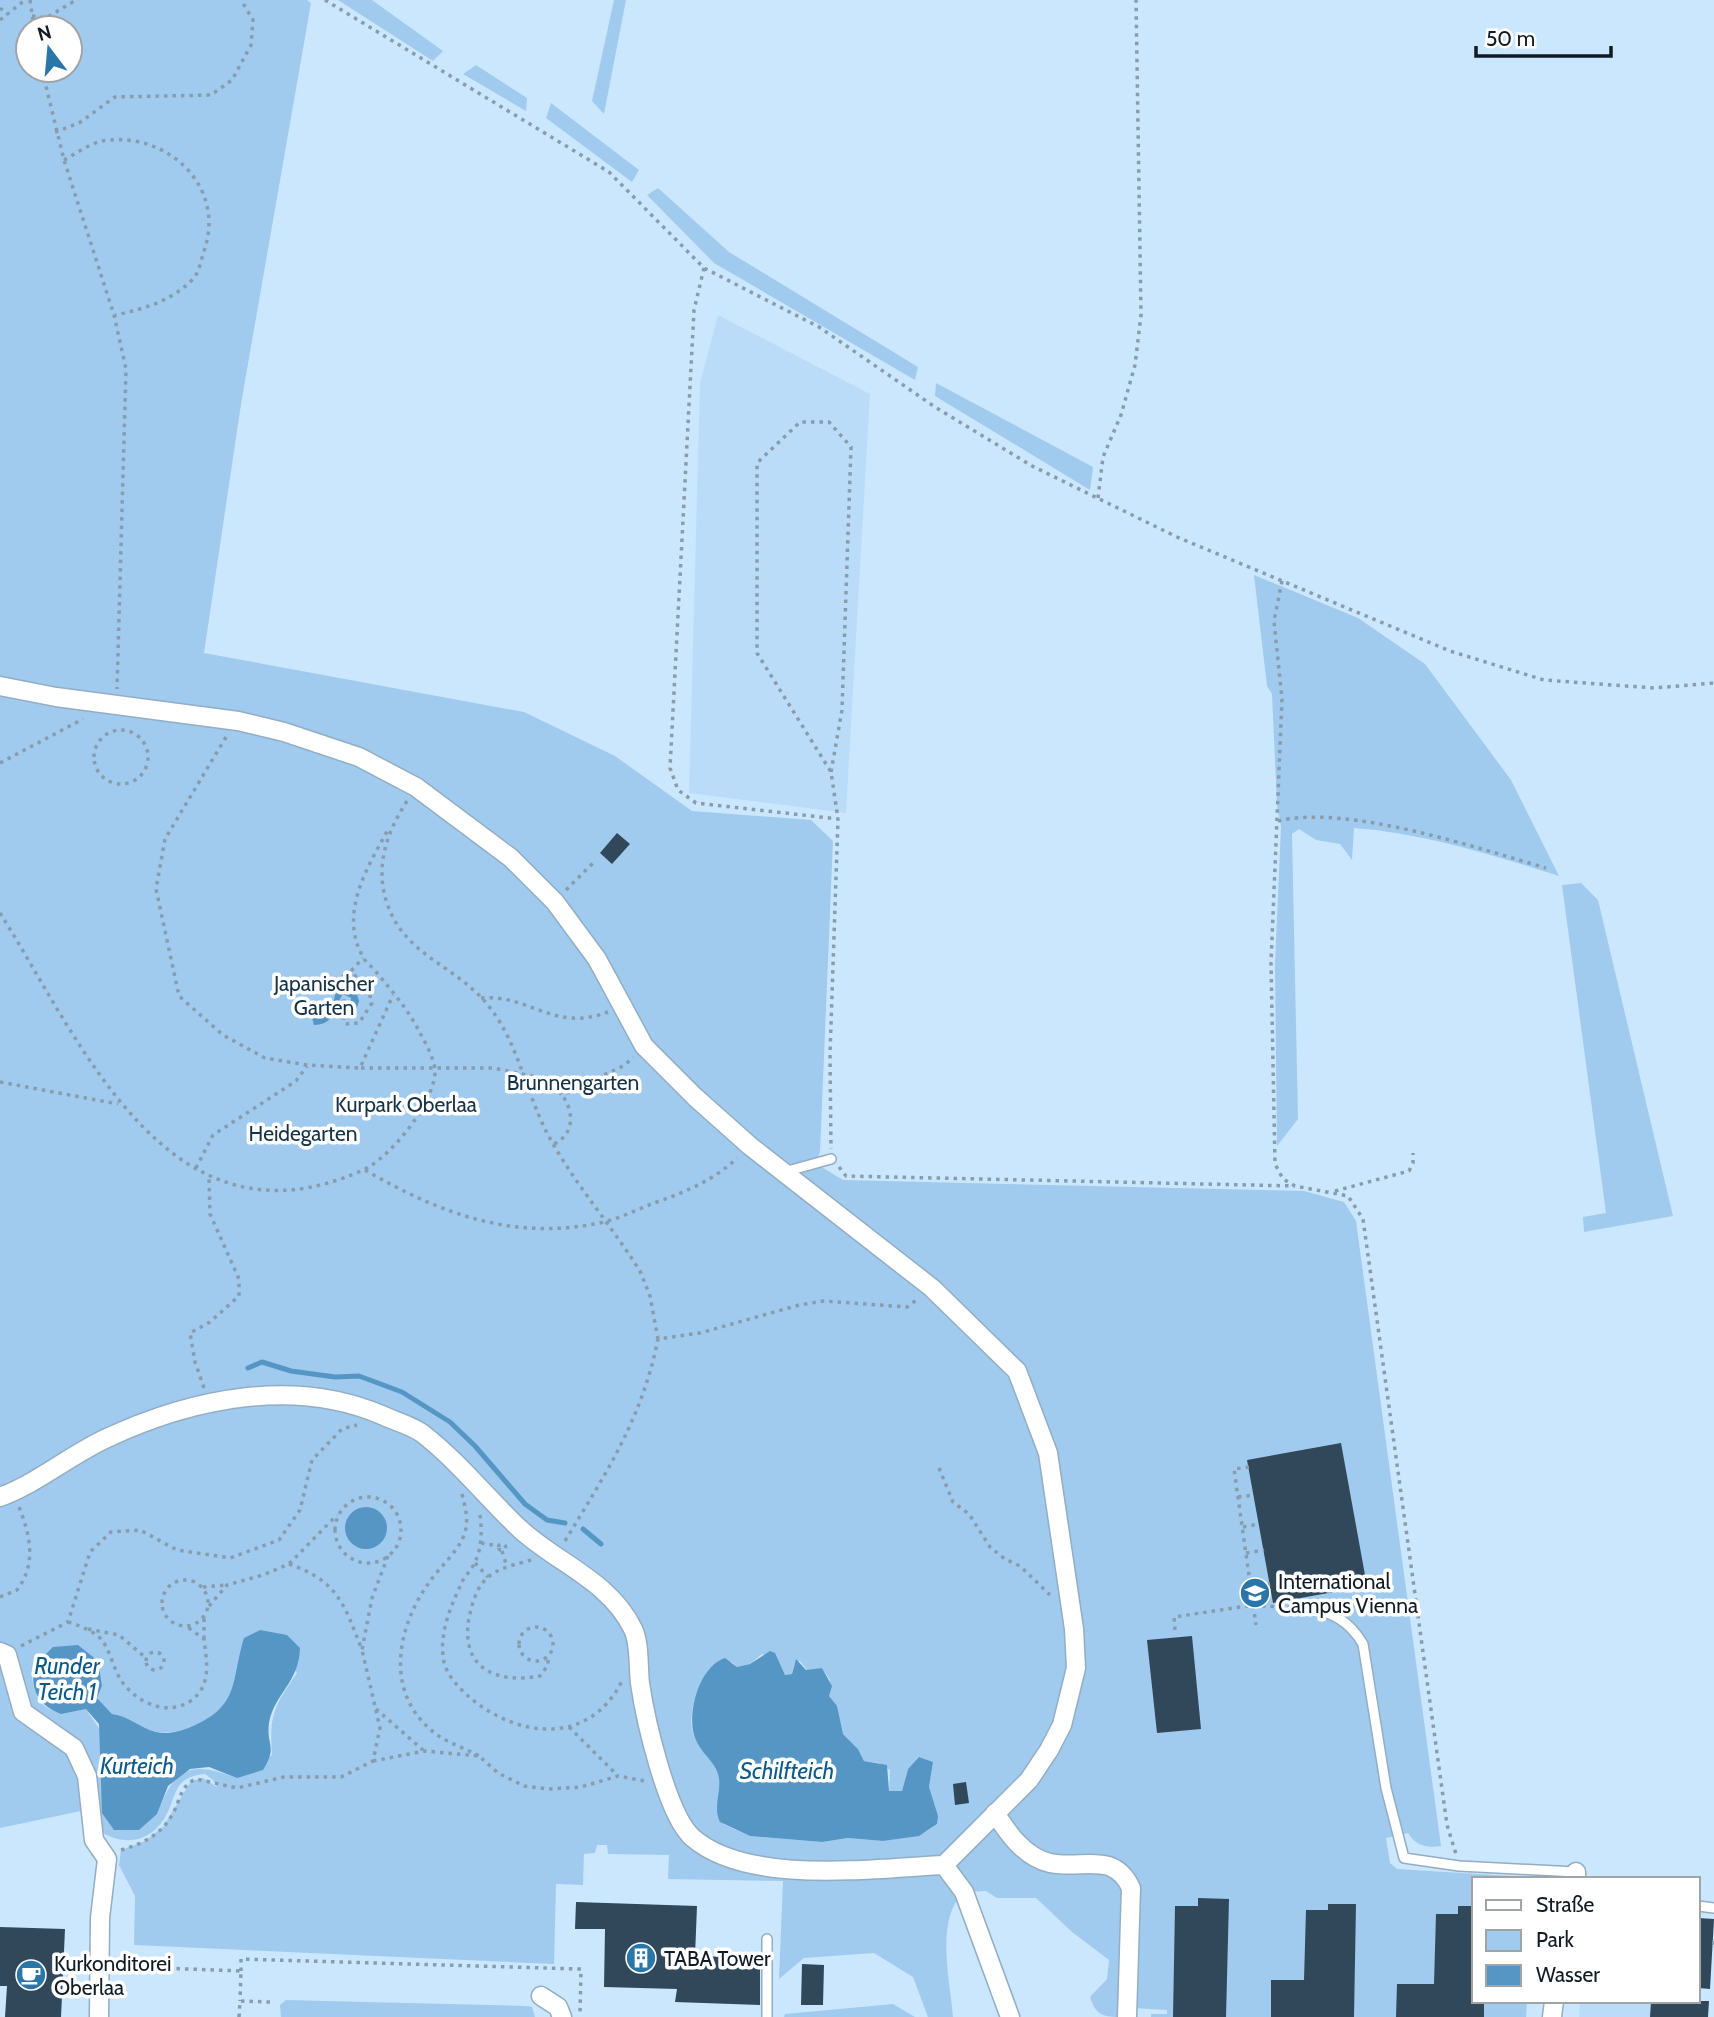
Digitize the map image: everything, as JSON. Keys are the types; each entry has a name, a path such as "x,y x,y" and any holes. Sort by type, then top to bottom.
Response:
{"street":[{"path":"0,686 56,697 237,721 321,742 398,776 511,858 555,902 597,959 644,1046 750,1146 932,1288 1017,1371 1048,1453 1075,1638 1076,1668 1062,1725 1028,1780 944,1865 772,1870 722,1854 692,1837 675,1806 646,1726 635,1632 617,1604 557,1555 522,1531 477,1483 421,1433 353,1403 288,1394 210,1403 151,1418 99,1441 7,1495"},
{"path":"4,1654 23,1712 75,1748 87,1776 94,1840 114,1854 100,1918 99,2017"},
{"path":"995,1813 1016,1844 1048,1863 1114,1866 1126,1876 1131,1888 1127,2017"},
{"path":"944,1865 964,1892 1010,2017"},
{"path":"541,1996 558,2007 562,2017"}],"lane":[{"path":"784,1172 831,1159"},
{"path":"1304,1610 1340,1618 1355,1630 1363,1644 1387,1787 1404,1858 1459,1866 1576,1876"},
{"path":"767,1939 767,2017"}],"path":[{"path":"0,20 27,0"},
{"path":"53,14 76,0"},
{"path":"55,132 79,123 115,97 211,95 232,80 251,45 253,20 241,0"},
{"path":"326,0 609,172 704,268 819,327 935,407 1032,466 1177,537 1450,651 1544,680 1654,688 1714,683"},
{"path":"1098,498 1103,457 1121,415 1135,365 1141,314 1136,0"},
{"path":"0,8 7,14"},
{"path":"0,763 117,704 126,369 114,315 55,132 45,84"},
{"path":"64,160 99,141 132,139 149,144 184,162 209,213 209,237 195,278 167,299 114,315"},
{"path":"704,268 694,310 670,768 678,790 696,803 838,819"},
{"path":"831,772 757,653 757,463 800,422 829,422 851,447 842,710 831,772 838,819 830,1054 831,1159 846,1176 1295,1186 1333,1191 1348,1196 1363,1219 1447,1825 1459,1866"},
{"path":"1282,581 1274,621 1282,699 1271,963 1273,1141 1275,1164 1283,1179 1295,1186"},
{"path":"237,721 214,753 165,839 156,889 165,942 179,996 223,1035 265,1058 307,1065 360,1068 493,1068 542,1078 570,1105 572,1118 561,1141 554,1144"},
{"path":"115,730 134,733 146,747 146,765 142,774 126,783 107,780 95,766 93,757 99,739 115,730"},
{"path":"0,913 94,1069 129,1116 209,1178 261,1189 314,1189 365,1170 399,1141 433,1087 436,1069 411,1015 363,958 356,940 354,901 368,866 416,787"},
{"path":"1278,821 1297,816 1410,831 1546,868"},
{"path":"390,828 383,859 382,886 399,930 415,949 457,974 492,1010 554,1144 604,1222 640,1271 650,1296 658,1339 640,1407 618,1453 557,1555 507,1567 488,1577 472,1602 467,1629 472,1657 486,1671 518,1680 540,1676 548,1665 552,1640 546,1631 535,1627 525,1632 519,1642 524,1656 539,1661 548,1656"},
{"path":"555,902 593,863"},
{"path":"352,971 369,992 373,1003 359,1023 345,1024 341,1008 345,985 341,978 352,971 356,962 363,958"},
{"path":"360,1068 393,994"},
{"path":"481,998 499,996 558,1018 588,1020 623,1006"},
{"path":"562,1095 625,1065 644,1046"},
{"path":"196,1168 213,1135 296,1081 307,1065"},
{"path":"0,1083 120,1104"},
{"path":"365,1170 437,1208 491,1223 532,1228 604,1222 708,1182 750,1146"},
{"path":"1333,1191 1409,1171 1413,1163 1413,1153"},
{"path":"209,1178 210,1214 239,1279 239,1296 210,1322 190,1333 195,1362 210,1403"},
{"path":"658,1339 700,1333 799,1305 824,1301 906,1307 932,1288"},
{"path":"4,1654 68,1622 90,1552 111,1532 140,1530 177,1549 230,1558 279,1540 300,1510 313,1460 342,1429 387,1418"},
{"path":"453,1462 466,1510 467,1527 461,1542 429,1581 408,1619 401,1646 399,1674 406,1699 414,1713 437,1735 479,1756 498,1773 524,1786 549,1789 581,1787 618,1776 646,1781"},
{"path":"1249,1467 1234,1469 1256,1625"},
{"path":"939,1468 954,1502 969,1514 990,1546 1005,1559 1020,1566 1054,1600"},
{"path":"477,1483 481,1543 475,1563 464,1578 443,1634 443,1658 448,1674 483,1709 512,1724 543,1731 569,1727 590,1718 619,1687 636,1655"},
{"path":"0,1597 18,1590 30,1566 26,1525 7,1495"},
{"path":"1238,1497 1254,1495"},
{"path":"203,1587 227,1585 289,1564 354,1499 375,1497 393,1508 398,1518 399,1539 388,1556 372,1598 362,1650"},
{"path":"339,1514 335,1535 346,1555 366,1563 388,1556"},
{"path":"1242,1527 1259,1524"},
{"path":"481,1543 498,1546 504,1544 505,1548 502,1550 507,1567"},
{"path":"1246,1553 1264,1550"},
{"path":"475,1563 488,1577"},
{"path":"289,1564 322,1578 343,1603 362,1650 380,1728 373,1761"},
{"path":"204,1617 186,1626 178,1626 166,1617 162,1610 163,1594 167,1587 181,1580 196,1582 203,1587 208,1606"},
{"path":"1251,1587 1270,1584"},
{"path":"86,1629 103,1642 122,1682 144,1700 162,1708 181,1706 195,1698 204,1686 208,1670 204,1617 208,1606 227,1585"},
{"path":"1175,1630 1174,1617 1254,1605 1304,1610"},
{"path":"68,1622 86,1629 119,1635 146,1658 147,1666 151,1669 157,1670 163,1664 161,1655 156,1652 146,1658"},
{"path":"186,1626 204,1639"},
{"path":"376,1709 425,1751"},
{"path":"569,1727 618,1776"},
{"path":"114,1854 145,1841 163,1827 185,1787 196,1779 237,1788 284,1776 341,1777 373,1761 425,1751 479,1756"},
{"path":"239,2017 241,1959 581,1969 580,2017"},
{"path":"134,1967 241,1971"},
{"path":"240,2001 270,2002"}],"shaded area":[{"path":"718,315 870,394 846,813 689,793 700,383"},
{"path":"1580,2003 1651,2003 1650,2017 1579,2017"}],"green space":[{"name":"Kurpark Oberlaa","path":"0,0 307,0 311,3 241,404 204,653 524,712 615,756 692,811 811,820 833,841 820,1152 815,1163 843,1180 1304,1191 1344,1202 1356,1221 1441,1846 1422,1845 1414,1841 1408,1833 1386,1838 1390,1863 1397,1869 1525,1877 1472,1877 1472,2003 1527,2003 1526,2017 1151,2017 1151,2014 1167,2014 1167,2010 1133,2008 1125,1889 1122,2017 1110,2017 1098,2012 1090,1997 1107,1979 1109,1960 1072,1932 1036,1898 997,1898 986,1891 963,1892 954,1904 949,1919 946,1952 953,2017 928,2017 913,1977 874,1953 804,1958 779,1979 783,1881 668,1879 669,1855 608,1854 607,1845 597,1845 595,1853 584,1854 583,1885 556,1884 554,1964 134,1945 135,1896 119,1865 121,1850 145,1841 163,1827 191,1781 203,1778 217,1787 205,1774 186,1779 177,1789 164,1819 150,1834 133,1840 115,1838 97,1830 90,1758 81,1811 0,1828","holes":["260,1630 297,1673 275,1711 271,1730 272,1755 237,1778 207,1769 186,1772 170,1786 157,1814 86,1709 65,1712 49,1709 38,1698 32,1677 102,1686 97,1698 112,1714 157,1732 167,1733 198,1724 223,1705 237,1676 244,1639","762,1654 777,1659 785,1675 792,1674 794,1664 800,1661 808,1671 822,1668 830,1680 829,1696 843,1734 858,1749 864,1761 879,1763 890,1770 889,1791 902,1791 908,1769 919,1757 933,1762 929,1787 937,1824 926,1832 910,1837 883,1841 848,1838 822,1842 750,1836 723,1824 719,1808 720,1778 716,1767 699,1745 692,1728 692,1710 697,1693 709,1669 732,1662 737,1667 750,1664"]},
{"path":"338,0 372,0 443,51 433,61"},
{"path":"614,0 626,0 604,114 592,101"},
{"path":"476,65 527,98 526,111 463,74"},
{"path":"551,103 639,170 632,182 546,118"},
{"path":"658,188 729,252 918,367 915,380 714,263 647,195"},
{"path":"936,383 1093,467 1090,490 935,396"},
{"path":"1254,575 1358,618 1425,664 1511,780 1559,876 1483,853 1406,835 1354,828 1352,860 1340,844 1316,840 1299,829 1292,834 1298,1119 1277,1146 1275,964 1281,827 1277,805 1272,694 1267,686"},
{"path":"1581,883 1598,900 1673,1216 1584,1232 1583,1217 1606,1213 1562,885"},
{"path":"286,2000 526,2006 532,2007 535,2017 281,2017 280,2005"},
{"path":"893,2004 915,2017 784,2017 785,2014"}],"water":[{"path":"348,985 355,988 359,1001 355,1014 350,1013 351,998 343,994 330,1019 314,1025 310,1010 321,1004 332,1008 336,991"},
{"path":"366,1507 381,1513 387,1528 381,1543 366,1549 351,1543 345,1528 351,1513"},
{"name":"Kurteich","path":"260,1630 287,1635 300,1648 295,1670 272,1713 268,1731 271,1751 263,1770 237,1778 209,1767 190,1769 168,1786 157,1814 139,1830 114,1830 102,1813 99,1724 86,1709 61,1714 46,1706 37,1695 33,1682 35,1665 53,1647 78,1645 98,1661 102,1686 97,1698 112,1714 150,1730 170,1733 208,1718 227,1700 232,1690 244,1638"},
{"name":"Schilfteich","path":"770,1651 775,1653 785,1675 792,1674 796,1659 806,1670 822,1668 832,1686 829,1696 837,1706 843,1734 858,1749 864,1761 887,1765 889,1791 902,1791 908,1769 919,1757 933,1762 929,1787 938,1816 937,1824 919,1836 883,1841 848,1838 822,1842 750,1836 720,1822 717,1810 718,1774 697,1743 693,1728 692,1717 697,1692 708,1671 716,1663 725,1658 737,1667 750,1664"}],"building":[{"path":"617,833 630,844 612,864 600,853"},
{"path":"1341,1443 1367,1586 1273,1603 1247,1460"},
{"path":"1192,1636 1201,1729 1157,1733 1147,1640"},
{"path":"966,1782 969,1803 955,1805 953,1784"},
{"path":"1198,1898 1229,1899 1226,2017 1173,2017 1175,1906 1198,1906"},
{"path":"576,1902 697,1906 695,1956 760,1958 760,2005 675,2002 677,1989 604,1987 605,1929 575,1929"},
{"path":"1328,1904 1356,1904 1354,2017 1271,2017 1271,1980 1304,1980 1306,1910 1328,1910"},
{"path":"1458,1906 1472,1906 1472,2003 1484,2003 1484,2017 1396,2017 1397,1984 1434,1984 1436,1914 1458,1914"},
{"path":"1700,1918 1714,1919 1710,1989 1700,1988"},
{"name":"Kurkonditorei Oberlaa","path":"0,1927 65,1929 61,2017 5,2017 7,1986 0,1986"},
{"path":"802,1964 824,1965 823,2005 801,2005"},
{"path":"1709,2001 1708,2017 1650,2017 1651,2003"}],"waterway":[{"path":"248,1368 262,1362 291,1371 335,1377 359,1376 402,1392 450,1422 475,1446 525,1504 547,1520 565,1523"},
{"path":"583,1529 601,1544"}],"place":[{"name":"International Campus Vienna","path":"1255,1593"},
{"name":"TABA Tower","path":"641,1958"},
{"name":"Kurkonditorei Oberlaa","path":"31,1975"}],"park label":[{"name":"Japanischer Garten","path":"324,995"},
{"name":"Brunnengarten","path":"573,1082"},
{"name":"Heidegarten","path":"303,1133"}],"water label":[{"name":"Runder Teich 1","path":"67,1679"}]}
